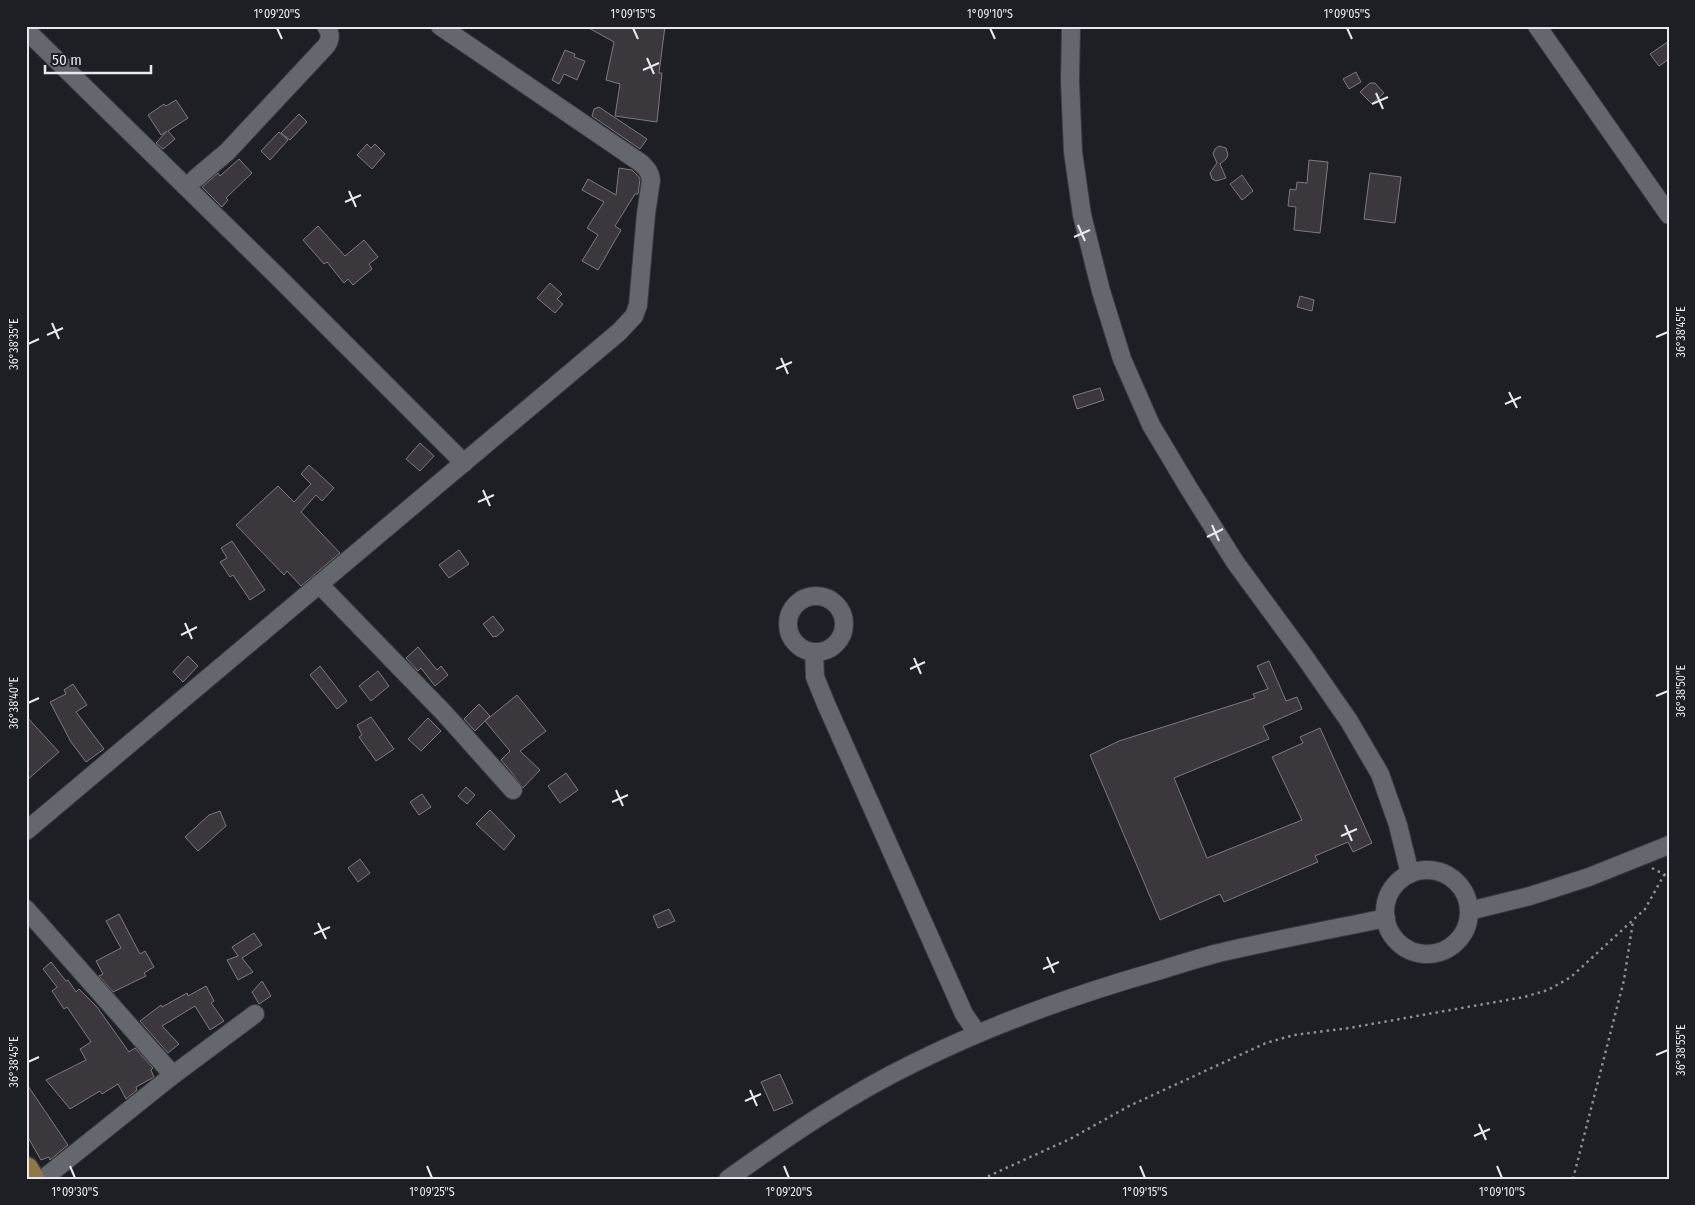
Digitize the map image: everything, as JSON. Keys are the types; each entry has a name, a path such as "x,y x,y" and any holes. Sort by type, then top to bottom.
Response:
{"main road":[{"path":"26,1170 31,1179"}],"street":[{"path":"195,179 227,152 326,46 331,36 326,26"},
{"path":"26,831 619,332 634,316 638,305 650,175 641,163 440,26"},
{"path":"1071,26 1070,81 1073,152 1082,215 1100,291 1122,359 1152,425 1188,487 1235,562 1349,721 1380,774 1398,825 1410,874"},
{"path":"1537,26 1669,215"},
{"path":"26,30 276,275 464,463"},
{"path":"318,584 444,714 513,790"},
{"path":"814,652 815,677 826,704 964,1014 977,1033"},
{"path":"1469,911 1530,896 1589,877 1669,845"},
{"path":"1423,870 1437,871 1449,876 1460,886 1466,898 1469,911 1467,925 1461,937 1451,947 1438,953 1424,954 1410,950 1399,943 1390,932 1386,918 1386,905 1390,892 1399,881 1410,874 1423,870"},
{"path":"26,909 173,1075"},
{"path":"728,1179 782,1141 860,1093 912,1064 977,1033 1119,982 1225,951 1386,918"},
{"path":"43,1179 173,1075 255,1014"}],"path":[{"path":"982,1179 1070,1139 1138,1102 1266,1043 1294,1035 1349,1028 1524,997 1548,990 1571,977 1634,920 1645,909 1664,875"},
{"path":"1573,1179 1624,980 1634,920"}],"building":[{"path":"585,26 665,26 659,73 662,73 657,122 615,116 620,84 606,80 614,42"},
{"path":"1669,41 1669,59 1659,66 1650,54"},
{"path":"565,50 575,54 574,57 585,61 577,80 564,74 559,84 552,80"},
{"path":"1356,72 1361,82 1349,89 1343,79"},
{"path":"1370,83 1375,83 1384,93 1372,104 1360,92"},
{"path":"176,100 188,118 168,131 175,139 163,149 156,143 167,131 161,135 148,115 164,104 166,106"},
{"path":"599,107 647,139 640,149 592,116 594,109"},
{"path":"299,114 307,122 290,140 281,133"},
{"path":"279,132 288,140 270,160 261,151"},
{"path":"367,144 371,148 375,144 385,154 372,169 357,155"},
{"path":"1219,146 1226,148 1228,155 1220,164 1226,178 1216,181 1212,179 1210,173 1217,163 1213,154"},
{"path":"239,159 252,173 226,198 228,200 222,207 202,187 218,173 220,176"},
{"path":"1309,160 1328,162 1320,233 1294,230 1296,207 1288,206 1290,189 1296,190 1297,182 1307,183"},
{"path":"619,168 632,170 638,176 640,179 638,194 635,194 615,226 621,230 598,270 582,261 598,235 587,228 604,202 582,190 588,179 616,195"},
{"path":"1370,173 1401,177 1395,223 1364,219"},
{"path":"1242,175 1253,191 1242,200 1230,184"},
{"path":"318,226 345,256 364,240 378,257 369,264 372,269 353,285 348,279 344,283 327,262 324,264 303,240"},
{"path":"550,283 562,294 557,299 563,304 555,313 537,298"},
{"path":"1300,296 1314,300 1312,311 1297,307"},
{"path":"1100,388 1104,400 1077,409 1073,396"},
{"path":"420,443 434,456 420,471 406,459"},
{"path":"309,465 334,488 322,501 316,495 301,512 340,553 301,586 287,571 284,575 236,525 278,486 294,502 311,484 301,474"},
{"path":"232,541 265,590 250,600 233,575 230,577 220,562 227,558 221,548"},
{"path":"459,550 469,564 449,578 439,565"},
{"path":"493,616 504,630 496,637 493,637 483,624"},
{"path":"418,647 437,670 441,666 448,675 435,686 421,668 418,671 406,658"},
{"path":"188,656 198,666 183,682 173,672"},
{"path":"1269,661 1286,701 1297,697 1302,709 1263,726 1269,739 1174,778 1207,858 1302,820 1272,757 1303,743 1300,737 1320,728 1372,843 1353,852 1348,842 1315,856 1318,862 1224,902 1220,894 1160,920 1090,755 1119,741 1255,698 1253,694 1268,689 1257,666"},
{"path":"320,666 347,701 337,709 310,675"},
{"path":"378,671 389,686 371,701 359,686"},
{"path":"73,684 87,705 76,712 104,749 86,762 71,742 50,702 66,694 64,690"},
{"path":"517,695 546,731 520,751 540,770 523,788 501,760 510,751 485,721"},
{"path":"479,704 490,716 475,731 464,719"},
{"path":"26,716 59,752 26,781"},
{"path":"371,717 394,749 376,761 359,737 362,735 357,725"},
{"path":"428,718 441,731 421,751 408,739"},
{"path":"566,773 578,790 560,803 548,786"},
{"path":"466,787 475,795 467,804 458,796"},
{"path":"422,794 431,807 419,815 410,802"},
{"path":"490,810 515,836 504,850 476,824"},
{"path":"220,811 226,826 198,851 185,837 209,815"},
{"path":"360,859 370,873 358,882 348,868"},
{"path":"669,909 675,921 658,928 653,916"},
{"path":"119,914 140,954 145,951 154,967 144,973 146,976 113,992 99,976 103,974 96,961 121,948 106,921"},
{"path":"254,933 262,945 242,958 253,972 238,980 227,960 238,956 232,947"},
{"path":"51,962 66,981 68,980 76,992 79,989 97,1007 129,1052 135,1048 153,1068 151,1070 154,1077 136,1087 137,1090 126,1099 118,1084 102,1094 100,1091 70,1109 46,1080 86,1060 80,1049 91,1042 67,1007 64,1009 52,991 57,987 43,969"},
{"path":"262,981 271,996 259,1004 252,992"},
{"path":"206,986 214,1001 211,1003 224,1021 210,1030 195,1006 162,1026 179,1044 168,1053 140,1021 161,1005 162,1007 187,993 188,996"},
{"path":"780,1074 793,1103 774,1111 761,1082"},
{"path":"26,1083 68,1145 50,1160 49,1157 41,1160 26,1134"}]}
